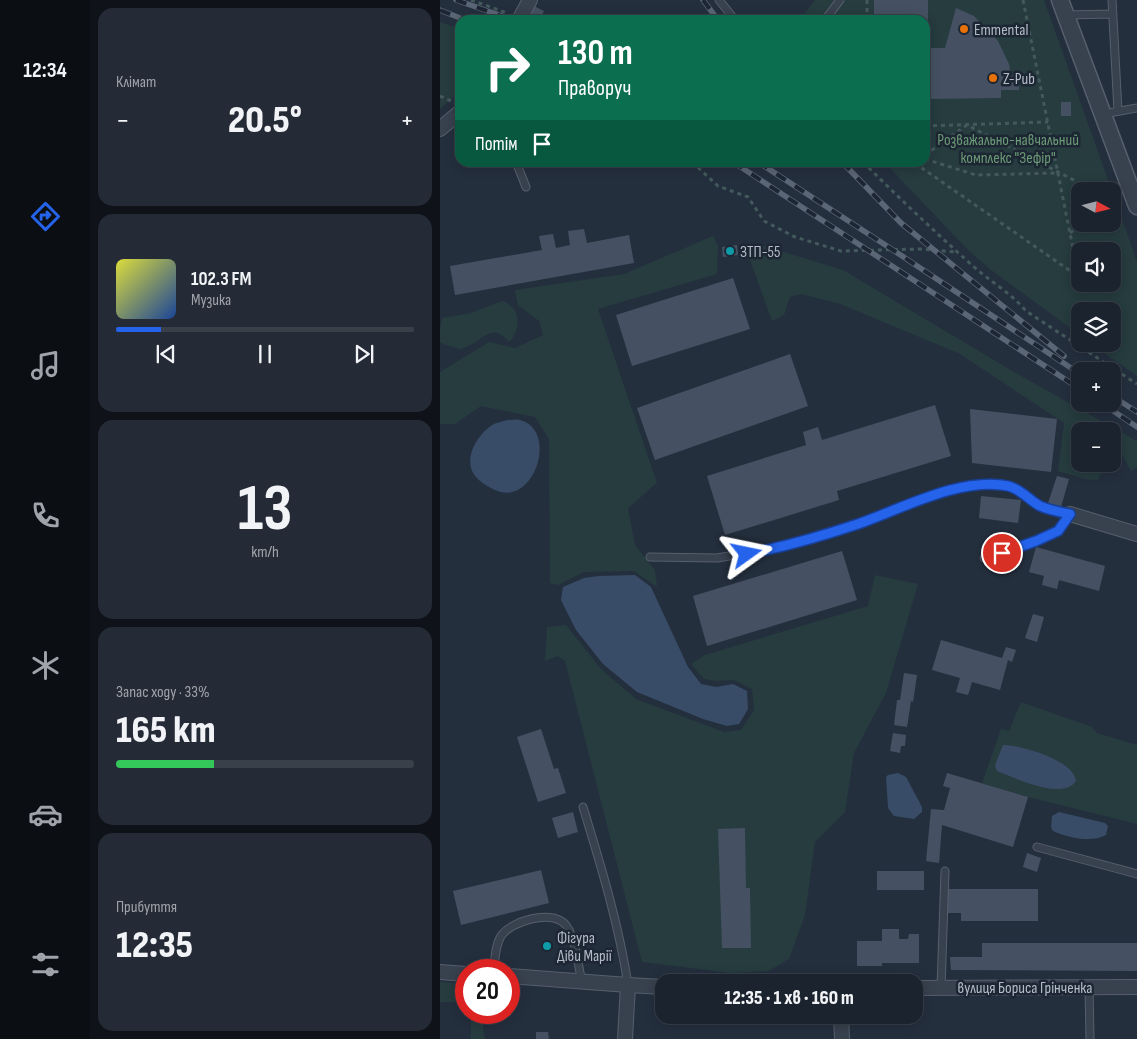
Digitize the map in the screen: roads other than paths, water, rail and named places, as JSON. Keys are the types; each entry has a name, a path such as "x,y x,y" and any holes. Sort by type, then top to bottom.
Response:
{"street":[{"path":"516,15 530,0"},
{"path":"1063,8 1110,112 1132,181 1137,206"},
{"path":"440,129 455,116"},
{"path":"1070,514 1137,534"},
{"path":"440,972 455,973"},
{"path":"520,977 628,986 655,986"},
{"path":"625,1039 628,986"},
{"name":"вулиця Бориса Грінченка","path":"923,988 1137,987"},
{"path":"841,1024 842,1039"}],"lane":[{"path":"719,0 731,15"},
{"path":"829,15 840,0"},
{"path":"1112,0 1110,112 1137,108"},
{"path":"1063,8 1113,14"},
{"path":"518,167 526,187"},
{"path":"650,557 717,558 771,549 858,524 937,494 971,485 1008,486 1018,490 1042,507 1070,514 1058,531 1036,541 984,558"},
{"path":"583,807 607,888 624,957 628,986"},
{"path":"1037,847 1137,874"},
{"path":"941,988 945,871"},
{"path":"495,959 496,950 502,936 511,926 533,918 550,917 563,922 571,932 582,982"},
{"path":"1089,987 1090,1039"}],"water":[{"path":"508,420 520,420 532,427 538,438 539,453 536,467 529,480 519,489 506,493 491,488 480,481 471,469 470,462 474,447 482,434 494,424"},
{"path":"635,575 651,587 688,667 701,684 716,687 733,684 747,691 748,709 739,724 727,726 703,719 637,692 603,664 576,630 561,600 563,587 584,578"},
{"path":"1003,745 1033,751 1057,760 1073,773 1076,781 1070,787 1061,789 1050,788 1026,783 997,771 995,765"},
{"path":"898,773 906,777 922,807 922,812 914,819 894,816 888,808 886,777"},
{"path":"1059,812 1105,823 1108,826 1106,835 1094,839 1080,839 1053,831 1051,827 1052,816"}],"railway":[{"path":"456,0 499,15"},
{"path":"703,0 714,15"},
{"path":"440,10 455,16"},
{"path":"741,167 1071,383"},
{"path":"766,167 1071,368"},
{"path":"847,167 901,223 1064,356"},
{"path":"1121,402 1137,412"},
{"path":"1115,412 1137,427"}],"place":[{"name":"Emmental","path":"964,29"},
{"name":"Z-Pub","path":"993,78"},
{"name":"ЗТП-55","path":"730,251"},
{"name":"Фігура Діви Марії","path":"547,946"}],"park label":[{"name":"Розважально-навчальний комплекс \"Зефір\"","path":"1008,148"}]}
